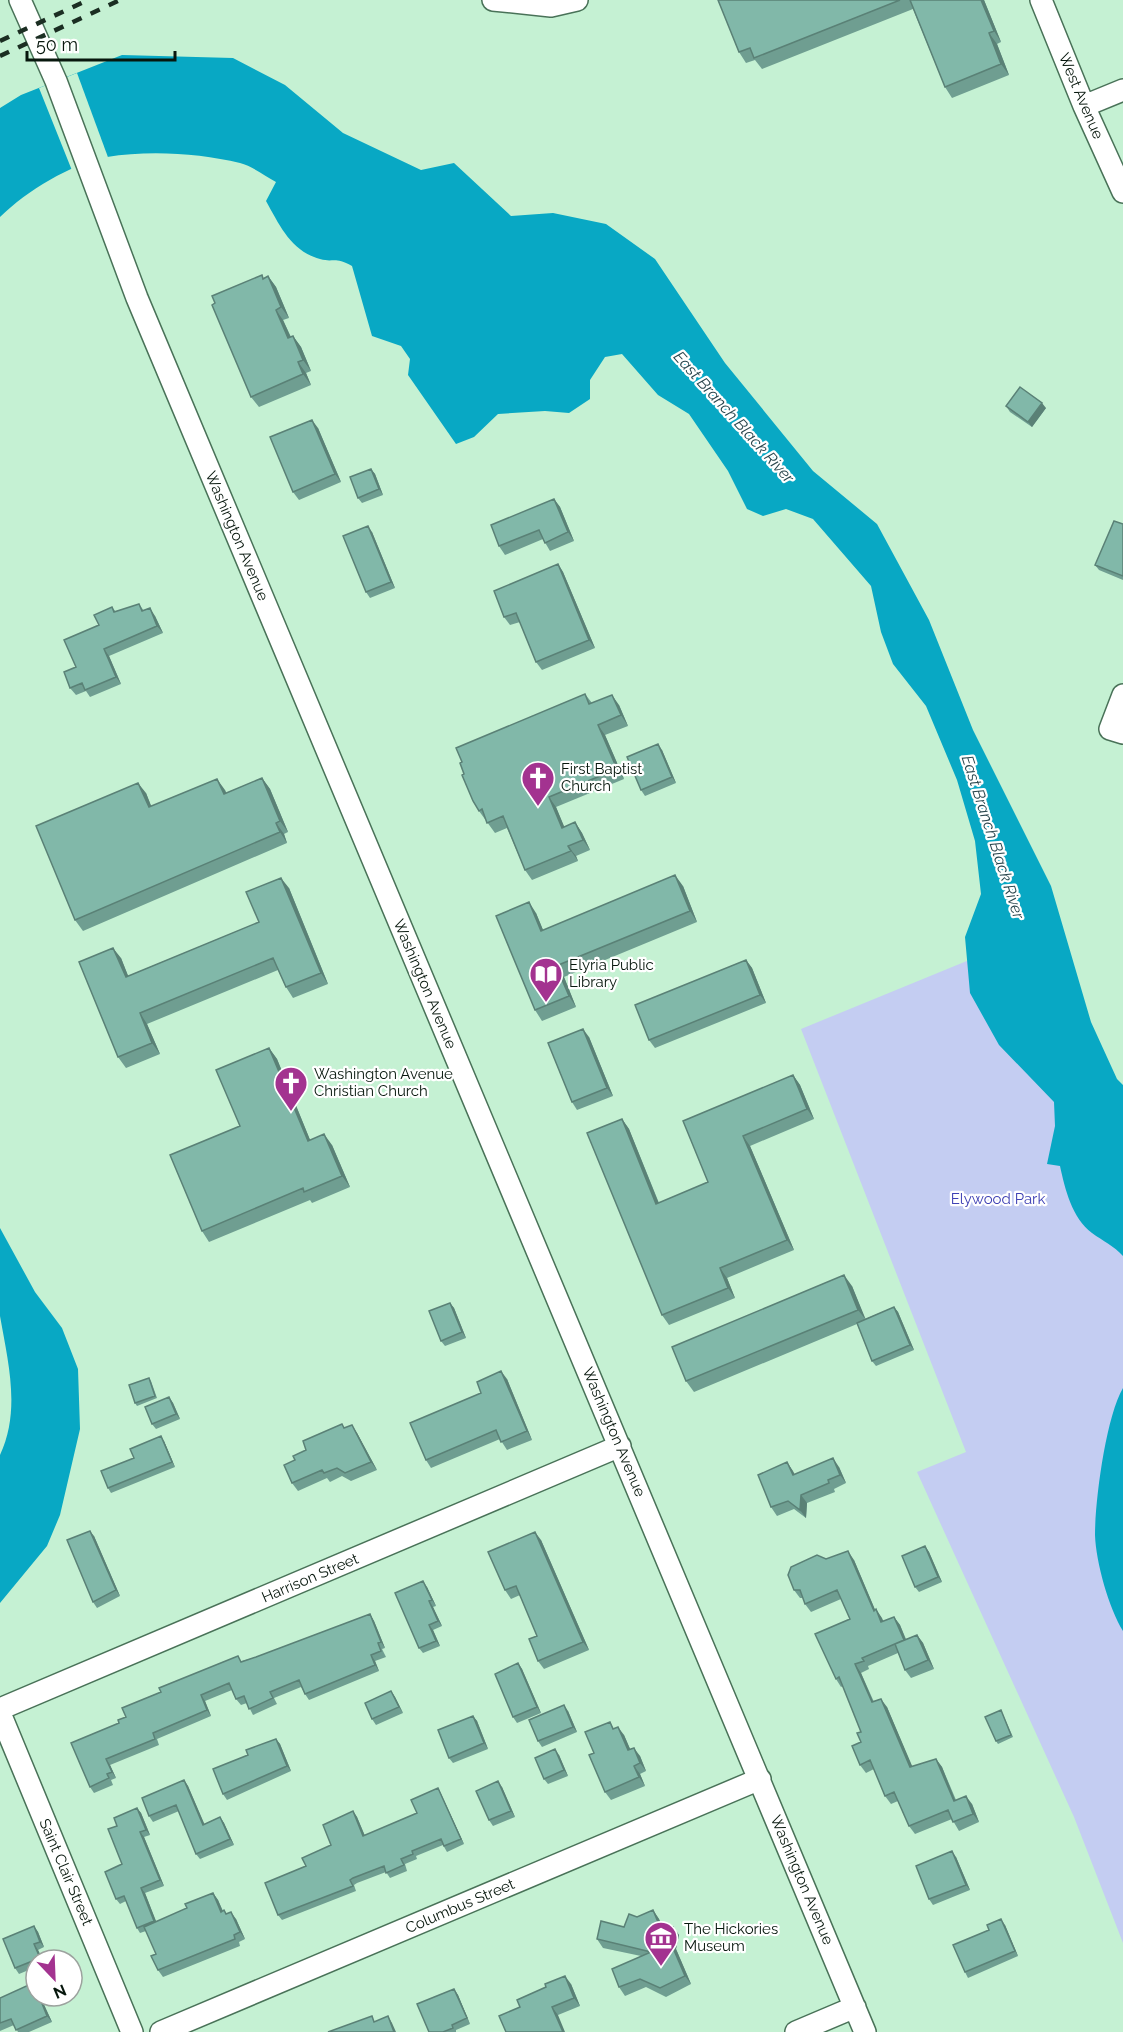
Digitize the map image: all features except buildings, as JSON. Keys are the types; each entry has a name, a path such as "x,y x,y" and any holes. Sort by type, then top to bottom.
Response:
{"street":[{"name":"Washington Avenue","path":"20,0 56,81 124,264 865,2032"},
{"path":"493,0 551,6 577,0"},
{"name":"West Avenue","path":"1041,0 1084,106 1123,192"},
{"path":"1084,106 1123,90"},
{"path":"1117,731 1123,695"},
{"name":"Harrison Street","path":"0,1711 620,1446"},
{"name":"Saint Clair Street","path":"0,1711 132,2032"},
{"name":"Columbus Street","path":"160,2032 760,1779"},
{"path":"796,2032 855,2007"}],"green space":[{"name":"Elywood Park","path":"1025,937 1123,1173 1123,1943 1074,1817 917,1472 966,1452 801,1029"}],"water":[{"name":"East Branch Black River","path":"122,55 233,58 285,85 343,133 421,170 454,163 511,216 553,213 606,224 655,259 725,363 813,471 877,524 929,620 973,730 1051,886 1091,1022 1117,1079 1123,1085 1123,1256 1085,1227 1074,1211 1060,1166 1047,1164 1055,1126 1054,1102 999,1045 970,993 965,937 981,894 975,841 957,780 926,706 893,664 881,632 871,586 813,519 786,509 763,516 747,509 728,471 689,414 658,395 622,354 605,357 590,380 590,399 569,413 545,411 498,414 474,437 456,444 408,375 410,359 401,346 372,336 352,266 338,260 320,259 294,244 266,201 276,182 245,164 174,154 107,157 64,172 23,197 0,217 0,108 21,95"},
{"path":"0,1228 35,1292 62,1328 78,1369 80,1429 60,1515 47,1546 0,1603 0,1455 10,1421 11,1386 0,1316"},
{"path":"1123,1388 1123,1631 1104,1585 1095,1535 1097,1501 1107,1438 1111,1418"}],"pier":[{"path":"77,73 109,160 73,173 39,88"}],"railway":[{"path":"0,41 88,0"},
{"path":"0,56 120,0"}],"place":[{"name":"First Baptist Church","path":"538,807"},
{"name":"Elyria Public Library","path":"546,1003"},
{"name":"Washington Avenue Christian Church","path":"291,1112"},
{"name":"The Hickories Museum","path":"661,1967"}]}
